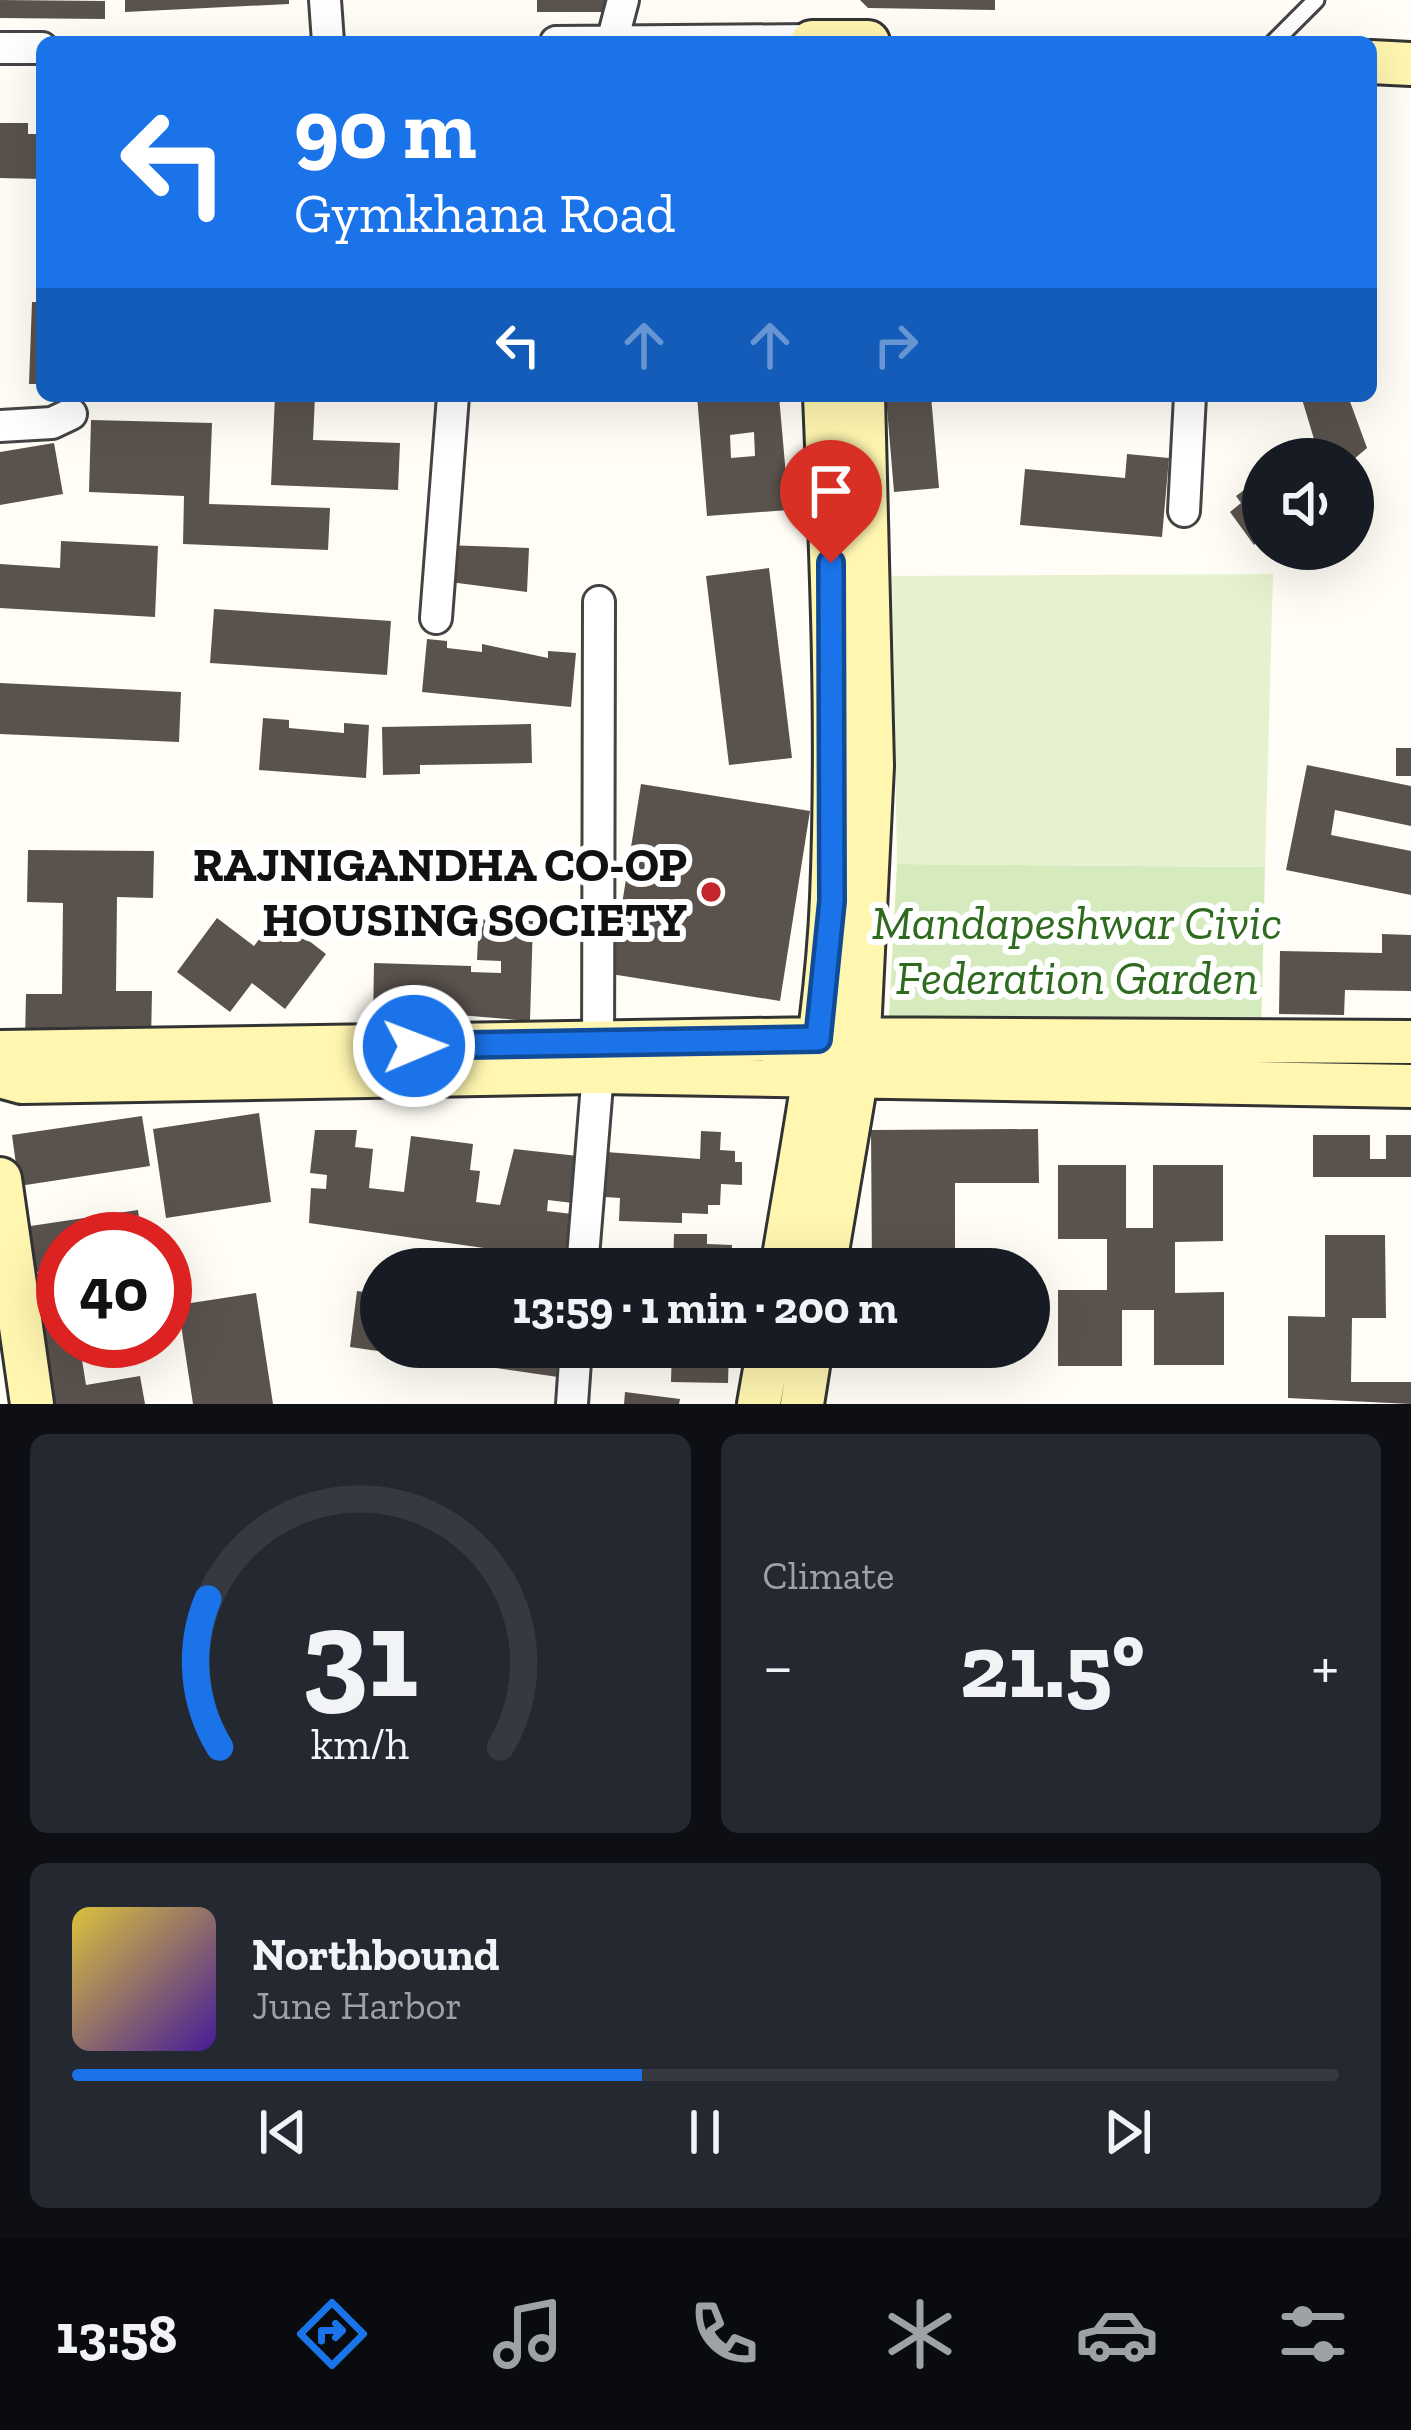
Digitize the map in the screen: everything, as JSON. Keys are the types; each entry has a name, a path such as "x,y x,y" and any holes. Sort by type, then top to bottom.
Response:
{"street":[{"path":"326,0 328,36"},
{"path":"614,36 623,0"},
{"path":"0,47 36,48"},
{"path":"1377,62 1411,64"},
{"path":"436,618 453,402"},
{"path":"787,1248 837,1056 832,901 834,677 825,402"},
{"path":"825,1248 837,1056 872,766 863,402"},
{"path":"1184,512 1190,402"},
{"path":"0,426 52,423 71,414"},
{"path":"584,1248 598,1057 598,602"},
{"path":"0,1052 837,1056 1411,1042"},
{"path":"837,1056 1411,1086"},
{"path":"0,1076 22,1082 598,1057"},
{"path":"0,1179 32,1404"},
{"path":"572,1404 575,1368"},
{"path":"774,1368 781,1401"},
{"path":"781,1401 799,1368"}],"lane":[{"path":"1280,36 1316,0"}],"green space":[{"path":"1273,574 1265,867 897,864 892,576"},
{"name":"Mandapeshwar Civic Federation Garden","path":"897,864 1265,867 1261,1035 888,1036"}],"building":[{"path":"0,0 105,1 105,19 0,18"},
{"path":"125,0 289,0 289,4 125,12"},
{"path":"537,0 613,0 613,12 537,12"},
{"path":"860,0 995,0 995,10 868,8"},
{"path":"0,123 28,123 28,134 36,134 36,179 0,178"},
{"path":"32,302 36,302 36,384 29,384"},
{"path":"275,402 315,402 313,440 400,443 398,490 271,485"},
{"path":"698,402 780,402 789,510 707,516","holes":["754,432 755,456 731,458 730,435"]},
{"path":"886,402 932,402 939,488 894,492"},
{"path":"1303,402 1350,402 1363,438 1314,438"},
{"path":"91,420 212,423 209,504 330,508 328,550 183,544 184,496 89,492"},
{"path":"54,443 63,494 0,505 0,452"},
{"path":"1127,454 1169,458 1162,537 1020,525 1025,469 1125,478"},
{"path":"1242,492 1242,528 1230,512 1241,503 1236,496"},
{"path":"61,541 158,546 155,617 0,608 0,564 60,568"},
{"path":"443,545 529,548 527,592 442,581"},
{"path":"769,568 792,758 729,765 706,576"},
{"path":"214,609 391,621 387,675 210,663"},
{"path":"427,639 447,641 447,648 482,652 482,644 548,658 548,651 576,653 571,707 422,692"},
{"path":"0,683 181,692 179,742 0,734"},
{"path":"263,718 289,720 289,728 344,733 344,723 369,725 366,778 259,770"},
{"path":"531,724 532,763 420,765 420,774 383,775 382,727"},
{"path":"1396,748 1411,748 1411,776 1396,776"},
{"path":"1307,765 1411,786 1411,826 1335,810 1331,835 1411,851 1411,895 1286,870"},
{"name":"RAJNIGANDHA CO-OP HOUSING SOCIETY","path":"641,784 810,811 780,1001 611,974"},
{"path":"28,850 154,851 153,898 117,897 116,991 152,991 151,1042 25,1041 26,994 62,994 63,903 27,902"},
{"path":"277,916 326,954 285,1009 252,983 230,1012 177,972 217,918 254,946"},
{"path":"479,919 533,921 530,1021 424,1012 423,1026 373,1025 374,963 471,966 471,972 501,973 501,961 477,960"},
{"path":"1382,934 1411,935 1411,991 1345,990 1344,1015 1279,1014 1280,951 1382,953"},
{"path":"259,1113 271,1202 192,1214 165,1212 153,1129"},
{"path":"142,1116 150,1166 19,1186 12,1135"},
{"path":"1038,1129 1039,1183 955,1183 955,1248 872,1248 871,1130"},
{"path":"315,1130 357,1130 355,1147 373,1149 369,1188 404,1192 411,1136 473,1144 470,1170 480,1171 476,1202 500,1205 514,1149 578,1156 573,1203 548,1200 547,1211 572,1214 568,1248 483,1248 309,1223 311,1188 326,1189 327,1175 310,1173"},
{"path":"701,1131 721,1132 720,1150 735,1151 735,1162 742,1162 742,1185 721,1184 720,1205 708,1205 708,1214 682,1213 682,1223 619,1221 620,1198 605,1197 606,1152 700,1159"},
{"path":"1313,1135 1370,1135 1370,1159 1386,1159 1386,1135 1411,1135 1411,1177 1313,1177"},
{"path":"1058,1165 1126,1165 1126,1228 1153,1228 1153,1165 1223,1165 1223,1241 1175,1242 1175,1293 1224,1292 1224,1365 1154,1365 1154,1310 1122,1310 1122,1366 1058,1366 1058,1290 1107,1290 1107,1239 1058,1239"},
{"path":"36,1225 36,1272 24,1274 17,1228"},
{"path":"674,1234 707,1234 707,1244 732,1245 732,1248 674,1248"},
{"path":"1325,1235 1385,1235 1386,1318 1352,1318 1351,1382 1411,1382 1411,1404 1288,1398 1288,1316 1325,1317"},
{"path":"357,1291 360,1291 360,1348 350,1347"},
{"path":"256,1293 273,1404 193,1404 188,1368 192,1368 192,1303"},
{"path":"43,1368 83,1368 86,1385 140,1376 145,1404 48,1404"},
{"path":"496,1368 559,1368 558,1377"},
{"path":"671,1368 728,1368 728,1383 671,1382"},
{"path":"625,1392 680,1399 679,1404 624,1404"}],"place":[{"name":"RAJNIGANDHA CO-OP HOUSING SOCIETY","path":"711,892"}],"route":[{"path":"414,1046 818,1039 832,901 831,563"}]}
